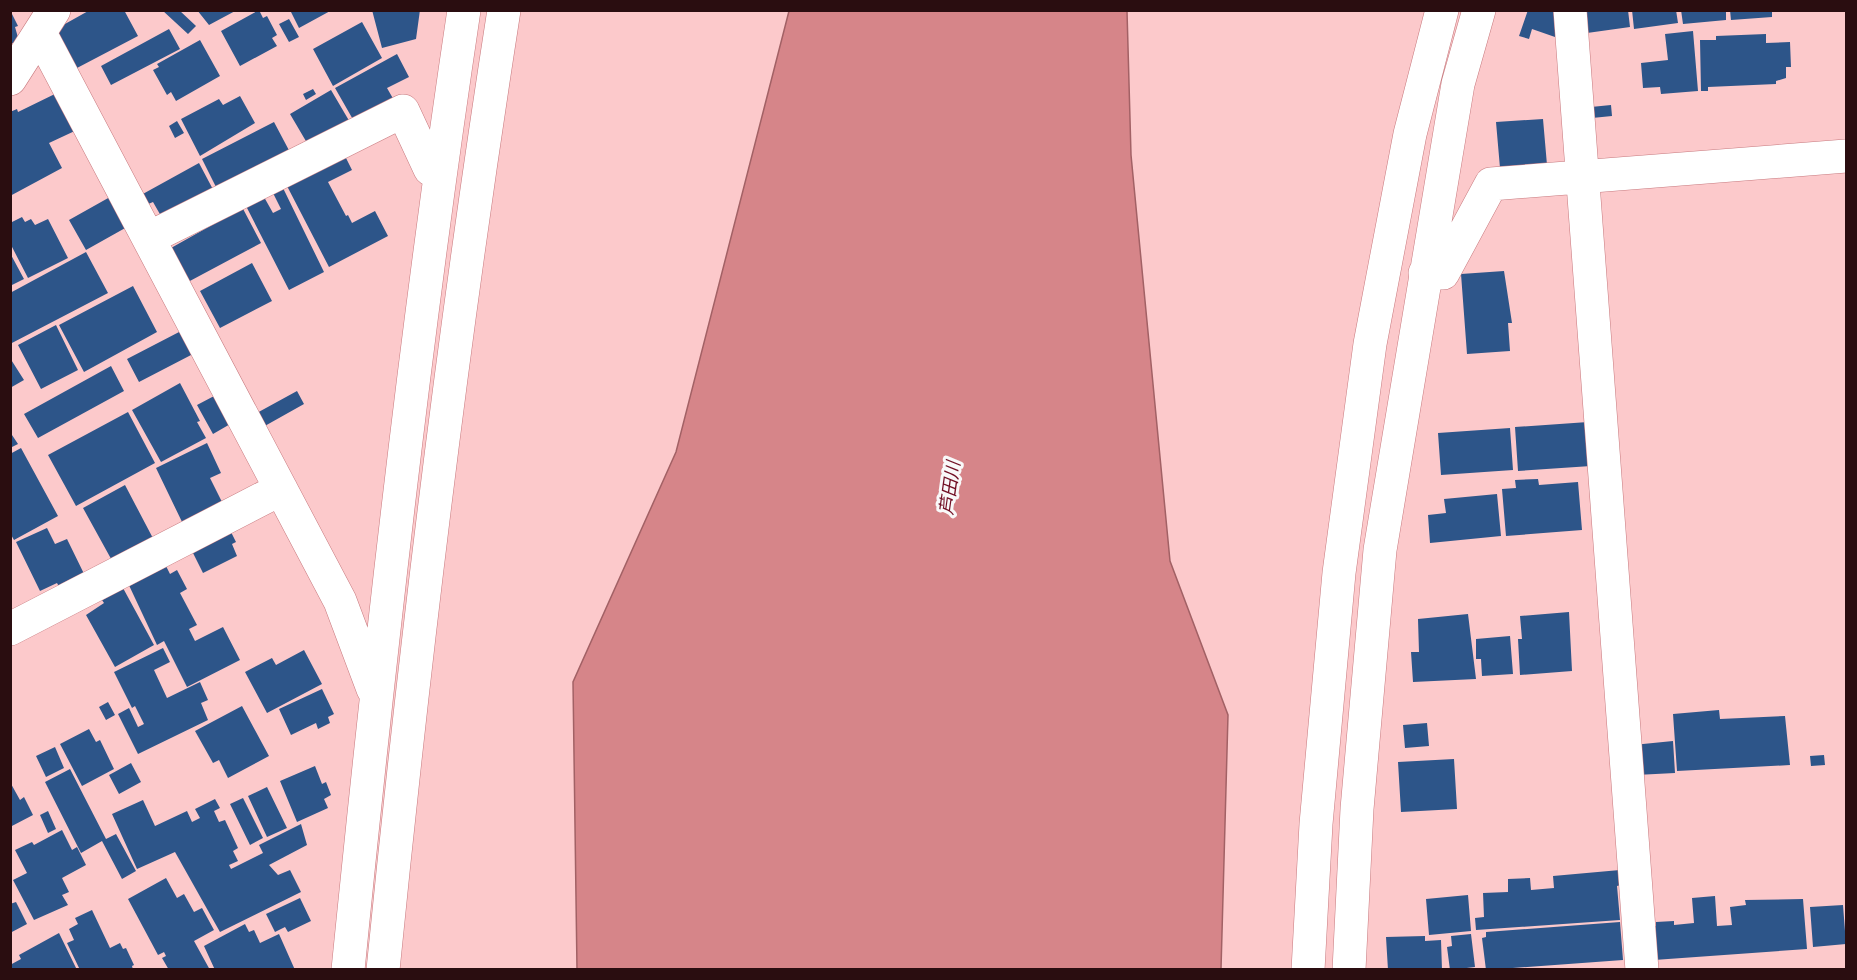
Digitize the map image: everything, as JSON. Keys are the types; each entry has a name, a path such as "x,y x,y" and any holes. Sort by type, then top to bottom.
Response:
{"street":[{"path":"348,969 376,695 439,175 464,10"},
{"path":"383,969 401,793 464,265 504,10"},
{"path":"1308,969 1316,824 1339,573 1370,344 1410,134 1442,10"},
{"path":"1349,969 1357,810 1380,550 1458,84 1479,10"},
{"path":"1570,10 1642,969"},
{"path":"47,22 149,238 340,601 376,695"},
{"path":"10,79 47,22"},
{"path":"149,238 403,111 430,169 439,175"},
{"path":"1425,273 1443,273 1491,184 1846,156"},
{"path":"10,629 281,489"}],"water":[{"name":"芦田川","path":"789,11 1127,11 1131,155 1170,561 1228,715 1221,969 577,969 573,682 676,452"}],"building":[{"path":"10,10 18,26 15,27 19,41 10,44"},
{"path":"90,10 124,10 138,36 77,68 56,29"},
{"path":"162,10 179,10 196,26 188,34"},
{"path":"197,10 237,10 209,25"},
{"path":"259,10 263,18 267,16 277,35 272,38 277,46 240,66 221,31"},
{"path":"290,10 332,10 299,28"},
{"path":"372,10 420,10 416,39 382,48"},
{"path":"1528,10 1556,10 1554,17 1560,19 1555,37 1532,29 1529,39 1519,36"},
{"path":"1584,10 1628,10 1630,27 1587,33"},
{"path":"1632,10 1676,10 1678,23 1634,29"},
{"path":"1681,10 1726,10 1726,20 1683,24"},
{"path":"1730,10 1772,10 1772,17 1731,20"},
{"path":"289,19 299,37 289,42 279,24"},
{"path":"362,22 382,58 333,86 313,49"},
{"path":"169,29 180,49 111,85 101,66"},
{"path":"1693,31 1698,91 1661,94 1660,87 1643,88 1641,63 1668,60 1665,34"},
{"path":"1766,34 1766,43 1790,42 1791,67 1786,67 1786,78 1776,81 1776,84 1708,87 1708,91 1701,91 1700,40 1716,40 1716,36"},
{"path":"200,40 220,76 176,101 171,92 167,95 153,70 159,67 157,64"},
{"path":"397,54 409,77 387,88 395,102 355,123 335,88"},
{"path":"313,89 316,94 306,100 303,94"},
{"path":"331,90 351,124 310,148 290,114"},
{"path":"61,91 79,129 49,143 62,168 10,196 10,112 17,109 18,112"},
{"path":"240,96 255,123 200,156 181,119 219,99 223,105"},
{"path":"1611,105 1612,116 1592,118 1591,107"},
{"path":"1543,119 1547,165 1500,168 1496,122"},
{"path":"177,121 184,133 175,138 169,126"},
{"path":"274,122 292,156 219,193 202,159"},
{"path":"345,156 352,170 328,182 346,216 348,215 352,223 375,211 388,236 329,267 287,186"},
{"path":"199,163 217,197 165,223 153,202 146,205 141,195"},
{"path":"283,188 324,272 289,290 246,206 264,197 273,213 281,209 273,193"},
{"path":"110,197 127,227 86,250 69,220"},
{"path":"241,205 261,243 188,282 171,248 228,216"},
{"path":"22,217 25,222 31,219 35,225 48,219 68,258 28,278 10,243 10,223"},
{"path":"86,252 108,293 10,344 10,293"},
{"path":"10,253 24,279 10,286"},
{"path":"252,263 272,301 220,328 200,291"},
{"path":"1504,271 1512,323 1508,323 1510,351 1467,354 1461,274"},
{"path":"133,286 157,332 84,372 59,325"},
{"path":"56,325 78,370 41,389 18,345"},
{"path":"181,331 193,354 139,382 127,359"},
{"path":"10,358 24,380 10,388"},
{"path":"111,366 124,391 38,438 24,414"},
{"path":"180,383 200,421 197,422 206,438 161,462 132,410"},
{"path":"297,391 304,404 263,427 255,414"},
{"path":"216,395 232,423 213,434 197,405"},
{"path":"128,412 155,463 76,506 48,455"},
{"path":"1588,422 1591,466 1518,471 1515,427"},
{"path":"1510,428 1513,470 1441,475 1438,433"},
{"path":"10,432 18,444 10,448"},
{"path":"207,443 221,473 210,478 226,510 184,526 156,468"},
{"path":"21,448 58,516 14,540 10,533 10,454"},
{"path":"1538,479 1539,485 1578,482 1582,530 1506,536 1502,489 1516,488 1515,480"},
{"path":"125,485 156,544 115,566 83,508"},
{"path":"1497,494 1501,536 1430,543 1428,515 1446,513 1444,499"},
{"path":"47,528 55,544 67,539 88,582 63,594 57,583 40,591 16,542"},
{"path":"229,528 236,542 232,544 237,556 203,573 190,547"},
{"path":"163,560 170,574 177,570 187,589 180,593 197,625 189,629 195,641 223,627 240,660 187,687 164,641 157,645 127,581"},
{"path":"123,588 154,645 115,667 86,615 104,603 102,600"},
{"path":"1569,612 1572,671 1520,675 1518,639 1522,639 1520,616"},
{"path":"1468,614 1476,679 1413,682 1411,652 1419,652 1418,619"},
{"path":"1510,636 1513,674 1482,676 1481,659 1476,659 1476,639"},
{"path":"163,648 170,662 154,670 167,698 200,682 208,700 201,703 208,720 138,754 118,714 129,708 138,727 144,724 135,706 132,708 114,672"},
{"path":"304,650 322,684 267,713 245,672 272,658 276,665"},
{"path":"322,689 334,714 328,717 330,723 318,729 316,723 291,735 279,709"},
{"path":"108,702 115,715 106,720 99,707"},
{"path":"242,706 269,756 228,778 219,760 213,763 195,731"},
{"path":"1719,710 1720,719 1785,716 1790,765 1677,771 1673,714"},
{"path":"1427,723 1429,746 1405,748 1403,725"},
{"path":"89,729 96,742 100,740 114,769 82,786 60,744"},
{"path":"1673,741 1675,773 1636,775 1633,745"},
{"path":"55,747 64,768 46,777 36,756"},
{"path":"1824,755 1825,765 1811,766 1810,756"},
{"path":"1454,759 1457,809 1401,812 1398,762"},
{"path":"131,763 141,782 119,794 109,775"},
{"path":"315,766 322,784 326,782 331,795 324,799 328,808 297,822 280,781"},
{"path":"70,769 106,839 116,834 136,871 122,879 102,841 81,853 45,782"},
{"path":"10,782 20,800 24,797 33,815 10,827"},
{"path":"267,787 287,828 267,837 248,796"},
{"path":"243,798 263,838 250,845 230,804"},
{"path":"215,799 220,808 214,811 219,822 225,820 238,848 233,851 238,861 229,865 231,869 263,853 259,845 301,824 307,845 269,865 278,875 290,870 301,892 220,932 175,852 137,869 112,814 143,800 155,826 187,811 192,822 200,818 195,809"},
{"path":"48,811 56,829 48,833 40,815"},
{"path":"62,830 72,850 77,847 86,865 62,878 69,892 62,895 68,905 34,920 13,880 27,873 15,850 32,842 34,845"},
{"path":"1620,870 1621,885 1617,886 1620,920 1476,930 1475,918 1484,917 1483,893 1508,892 1508,879 1530,878 1531,890 1554,888 1553,876"},
{"path":"166,878 177,898 184,894 194,912 202,908 214,930 194,941 210,970 169,970 162,958 166,956 164,952 158,955 128,899"},
{"path":"1468,895 1471,931 1429,935 1426,899"},
{"path":"1715,896 1717,926 1732,925 1730,907 1746,905 1745,900 1803,899 1807,949 1654,960 1652,926 1656,926 1656,922 1674,921 1674,925 1694,923 1692,898"},
{"path":"300,898 311,921 288,932 285,927 275,932 266,914"},
{"path":"16,902 27,924 10,933 10,904"},
{"path":"1843,905 1846,944 1813,947 1810,907"},
{"path":"92,910 110,948 120,943 123,949 126,948 134,965 133,970 80,970 67,943 74,940 69,929 78,924 75,918"},
{"path":"1620,922 1623,960 1486,970 1482,938 1486,937 1486,932"},
{"path":"245,924 249,932 254,930 260,943 279,934 295,970 215,970 204,946"},
{"path":"59,933 77,970 12,970 10,965 21,959 19,955"},
{"path":"1471,934 1475,967 1450,970 1447,947 1452,946 1451,936"},
{"path":"1425,936 1425,941 1441,940 1442,970 1388,970 1386,937"}]}
